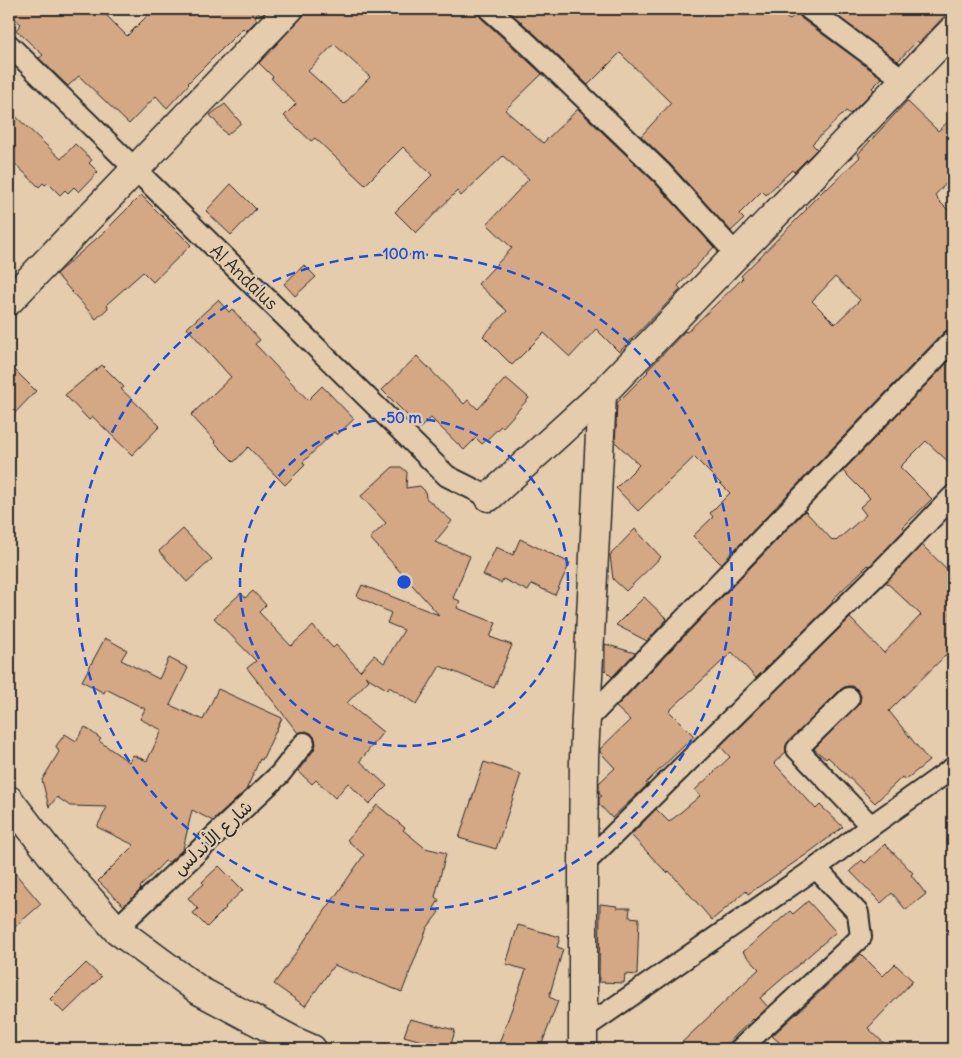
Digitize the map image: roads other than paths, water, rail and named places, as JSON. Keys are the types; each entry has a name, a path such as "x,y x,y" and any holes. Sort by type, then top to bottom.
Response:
{"street":[{"path":"9,301 289,9"},
{"path":"489,9 662,173 736,254"},
{"path":"810,9 904,80"},
{"path":"489,497 602,394 953,30"},
{"name":"Al Andalus","path":"9,45 446,476 489,497"},
{"path":"586,721 953,340"},
{"path":"583,1039 584,757 602,394"},
{"path":"583,865 880,572 953,496"},
{"path":"849,698 797,749 871,826"},
{"name":"شارع الأندلس","path":"116,929 280,774 304,743"},
{"path":"583,1039 871,826 953,768"},
{"path":"9,802 56,861 116,929 200,991 312,1049"},
{"path":"740,1049 861,937 858,913 816,868"}]}
